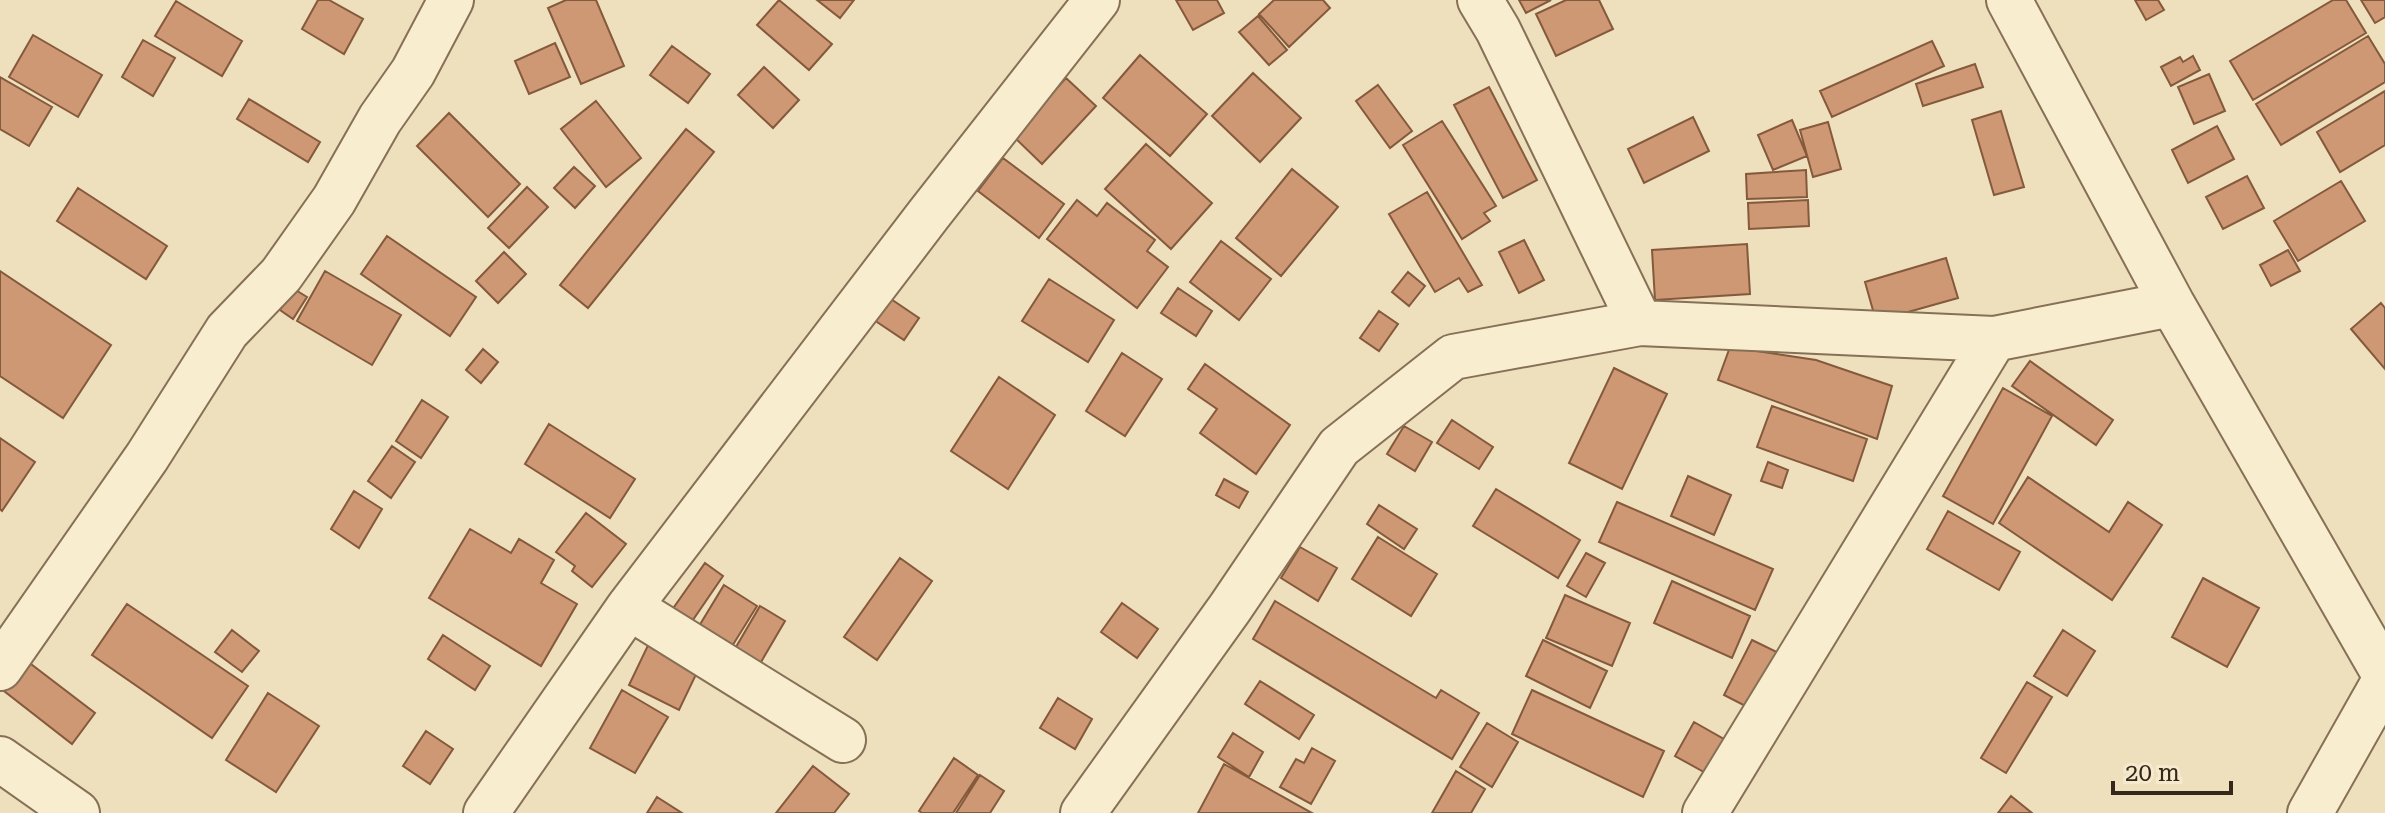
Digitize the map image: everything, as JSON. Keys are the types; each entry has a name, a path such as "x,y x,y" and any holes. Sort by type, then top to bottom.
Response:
{"street":[{"path":"0,668 147,457 227,331 281,275 334,200 380,119 413,72 451,0"},
{"path":"486,813 629,607 1097,0"},
{"path":"1480,0 1498,30 1640,323"},
{"path":"2009,0 2172,304 2385,678 2310,813"},
{"path":"1083,813 1230,608 1339,447 1453,357 1640,323 1994,339 2172,304"},
{"path":"1705,813 1994,339"},
{"path":"629,607 843,740"},
{"path":"0,759 77,813"}],"building":[{"path":"318,0 329,0 363,19 344,54 302,29"},
{"path":"566,0 596,0 624,66 581,84 548,8"},
{"path":"779,0 832,44 809,70 757,25"},
{"path":"817,0 854,0 840,18"},
{"path":"1176,0 1217,0 1224,13 1193,30"},
{"path":"1274,0 1323,0 1330,8 1289,47 1259,14"},
{"path":"1519,0 1551,0 1526,13"},
{"path":"1566,0 1599,0 1613,29 1556,56 1536,14"},
{"path":"2135,0 2158,0 2164,10 2146,20"},
{"path":"2333,0 2346,0 2366,33 2253,100 2230,61"},
{"path":"2361,0 2385,0 2385,17 2375,23"},
{"path":"176,1 242,41 222,76 155,36"},
{"path":"1258,16 1287,50 1269,65 1239,32"},
{"path":"33,35 102,75 78,117 9,77"},
{"path":"2368,36 2385,64 2385,82 2281,145 2256,104"},
{"path":"143,40 175,58 153,96 122,77"},
{"path":"1932,41 1944,66 1832,117 1820,91"},
{"path":"555,43 570,77 529,94 515,61"},
{"path":"672,46 710,74 688,103 650,75"},
{"path":"1140,55 1207,114 1170,156 1103,98"},
{"path":"2193,56 2200,70 2171,86 2161,67 2180,57 2183,62"},
{"path":"1975,64 1983,87 1923,106 1916,84"},
{"path":"764,67 799,100 773,128 738,95"},
{"path":"1253,73 1301,118 1260,162 1212,116"},
{"path":"2209,74 2225,111 2194,124 2178,87"},
{"path":"0,77 52,107 29,146 0,129"},
{"path":"1066,78 1096,106 1042,164 1013,136"},
{"path":"1378,85 1412,131 1390,148 1356,101"},
{"path":"1489,87 1537,180 1503,198 1454,105"},
{"path":"2385,91 2385,145 2340,172 2317,132"},
{"path":"249,99 320,142 308,162 237,119"},
{"path":"596,101 641,158 606,187 561,129"},
{"path":"2001,111 2024,187 1994,195 1972,120"},
{"path":"449,113 520,184 488,217 417,146"},
{"path":"1693,117 1709,151 1644,183 1628,149"},
{"path":"1792,120 1807,156 1773,170 1758,135"},
{"path":"1442,121 1496,206 1484,213 1490,221 1462,239 1403,145"},
{"path":"1828,122 1841,169 1813,177 1800,130"},
{"path":"2217,126 2234,159 2188,183 2172,150"},
{"path":"686,129 714,152 588,308 560,285"},
{"path":"1146,144 1212,203 1171,249 1105,189"},
{"path":"1003,158 1064,204 1039,238 978,191"},
{"path":"574,167 595,186 575,208 554,188"},
{"path":"1292,169 1338,207 1281,276 1236,238"},
{"path":"1806,170 1807,197 1747,199 1746,174"},
{"path":"2247,176 2264,208 2223,229 2206,197"},
{"path":"2341,181 2365,221 2298,261 2274,221"},
{"path":"527,187 548,207 509,248 488,228"},
{"path":"78,188 167,246 146,279 57,221"},
{"path":"1427,192 1482,285 1468,292 1459,278 1435,292 1389,214"},
{"path":"1077,200 1097,216 1107,203 1155,240 1147,251 1168,267 1137,308 1047,239"},
{"path":"1808,200 1809,226 1749,229 1748,203"},
{"path":"387,236 476,297 450,336 361,274"},
{"path":"1524,240 1544,280 1519,293 1499,252"},
{"path":"1221,241 1271,279 1239,320 1190,282"},
{"path":"1747,244 1750,294 1655,300 1652,250"},
{"path":"2288,250 2300,271 2271,286 2260,265"},
{"path":"504,252 526,274 498,303 476,281"},
{"path":"1946,258 1958,298 1876,321 1865,282"},
{"path":"0,271 111,345 63,418 0,376"},
{"path":"325,271 401,315 372,365 297,321"},
{"path":"1408,272 1425,286 1409,306 1392,292"},
{"path":"1049,279 1114,320 1088,362 1022,321"},
{"path":"1178,288 1212,311 1196,336 1161,313"},
{"path":"294,289 307,297 293,319 280,310"},
{"path":"885,295 919,318 904,340 871,318"},
{"path":"2381,303 2385,308 2385,369 2351,329"},
{"path":"1379,311 1398,324 1379,351 1360,338"},
{"path":"1730,347 1816,360 1892,386 1877,439 1718,380"},
{"path":"483,349 498,362 481,383 466,370"},
{"path":"1122,353 1162,379 1125,436 1086,411"},
{"path":"2030,361 2113,420 2096,445 2012,386"},
{"path":"1205,364 1290,425 1256,474 1200,433 1217,409 1188,389"},
{"path":"1614,368 1667,394 1622,489 1569,463"},
{"path":"999,377 1055,415 1008,489 951,451"},
{"path":"2003,388 2052,416 1993,524 1943,496"},
{"path":"422,400 448,417 421,458 396,441"},
{"path":"1772,406 1867,439 1853,481 1757,447"},
{"path":"1452,420 1493,447 1479,469 1437,443"},
{"path":"549,424 635,479 610,518 525,464"},
{"path":"1404,426 1432,442 1415,471 1387,454"},
{"path":"0,438 35,462 2,511 0,509"},
{"path":"392,446 415,462 391,498 368,481"},
{"path":"1768,462 1788,470 1782,488 1761,481"},
{"path":"1688,476 1731,495 1714,535 1671,516"},
{"path":"2028,477 2109,532 2128,502 2162,525 2112,600 1999,523"},
{"path":"1224,479 1248,492 1239,508 1216,495"},
{"path":"1496,489 1580,540 1558,578 1473,526"},
{"path":"354,491 382,509 359,548 331,529"},
{"path":"1617,502 1773,569 1755,610 1599,542"},
{"path":"1379,505 1417,529 1404,549 1367,524"},
{"path":"1948,511 2020,552 1999,590 1927,549"},
{"path":"586,513 626,544 592,587 572,571 575,566 556,552"},
{"path":"470,529 511,553 519,539 554,560 541,583 577,604 541,666 429,598"},
{"path":"1378,537 1437,574 1411,616 1352,579"},
{"path":"1300,547 1337,568 1318,601 1281,578"},
{"path":"1586,553 1605,563 1586,597 1567,586"},
{"path":"900,558 932,581 877,660 844,637"},
{"path":"705,563 723,576 686,630 667,617"},
{"path":"2203,578 2259,608 2227,667 2172,637"},
{"path":"1672,581 1750,616 1732,658 1654,623"},
{"path":"724,585 757,606 726,656 693,636"},
{"path":"1565,595 1630,623 1612,666 1546,638"},
{"path":"1275,601 1436,698 1441,690 1479,713 1452,759 1253,639"},
{"path":"1122,603 1158,629 1137,658 1101,632"},
{"path":"127,604 248,686 212,738 92,655"},
{"path":"760,606 785,621 754,674 729,659"},
{"path":"232,630 259,651 242,672 215,652"},
{"path":"2063,630 2095,651 2067,696 2034,676"},
{"path":"443,635 490,666 475,690 428,659"},
{"path":"651,639 701,664 679,710 629,685"},
{"path":"1543,640 1607,671 1590,708 1526,676"},
{"path":"1752,640 1785,656 1757,712 1724,695"},
{"path":"27,661 95,713 72,744 4,691"},
{"path":"1260,681 1314,715 1299,739 1245,704"},
{"path":"2027,682 2052,697 2006,773 1981,758"},
{"path":"622,690 668,717 635,773 590,748"},
{"path":"1532,690 1664,751 1643,797 1512,734"},
{"path":"268,693 319,726 276,792 226,760"},
{"path":"1058,698 1092,719 1075,749 1040,728"},
{"path":"1694,722 1729,742 1711,776 1675,756"},
{"path":"1487,723 1518,742 1492,787 1460,767"},
{"path":"426,731 453,749 430,784 403,766"},
{"path":"1233,733 1263,752 1249,777 1218,757"},
{"path":"1312,748 1335,761 1311,804 1280,787 1296,759 1304,763"},
{"path":"954,758 978,775 953,813 922,813 919,811"},
{"path":"1224,764 1312,813 1198,813"},
{"path":"813,766 849,794 834,813 776,813"},
{"path":"1456,771 1485,789 1471,813 1432,813"},
{"path":"980,775 1004,791 990,813 956,813"},
{"path":"2011,796 2032,813 1998,813"},
{"path":"657,797 682,813 647,813"}]}
